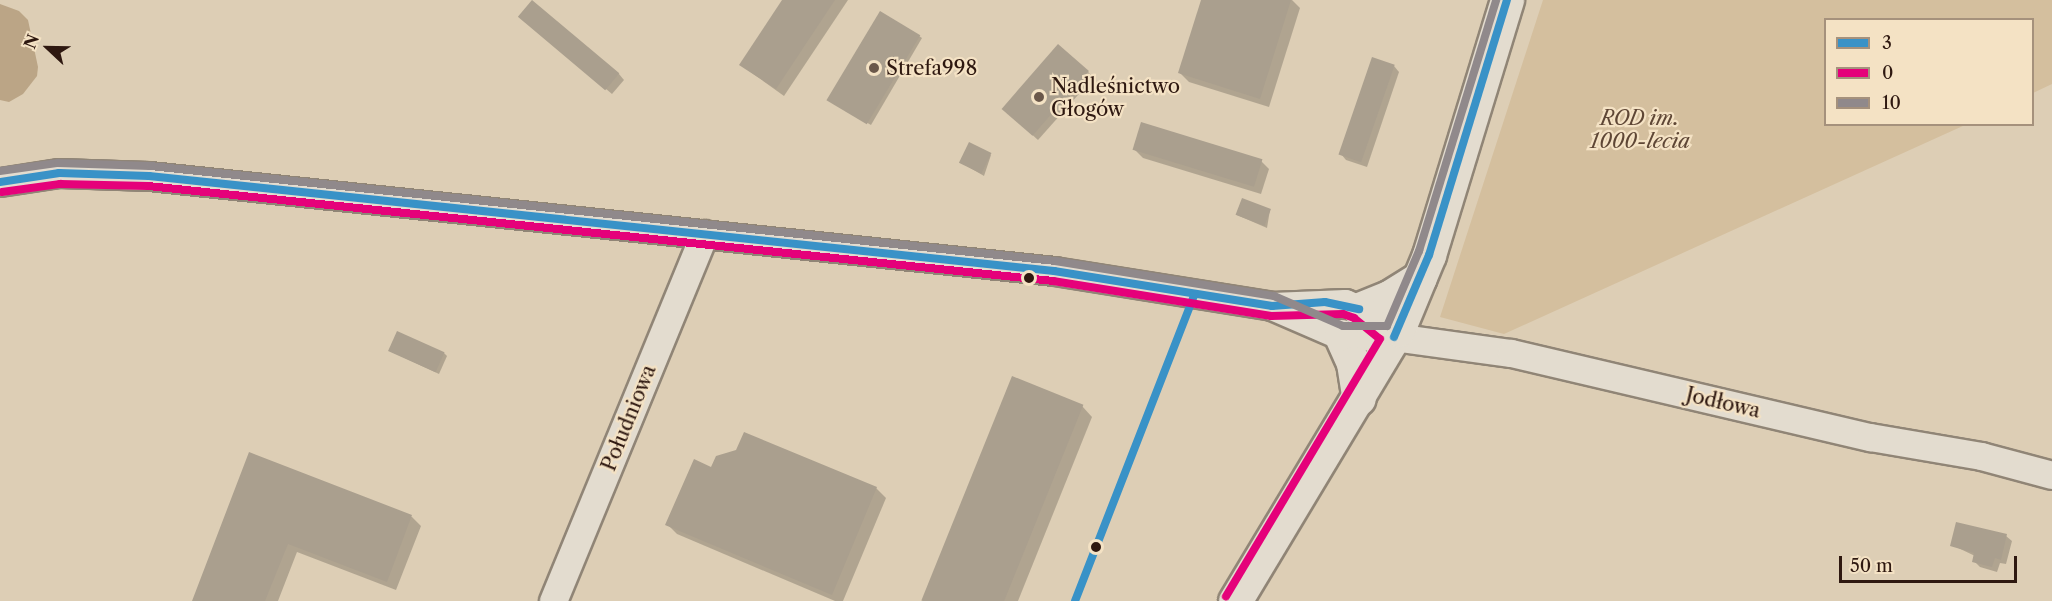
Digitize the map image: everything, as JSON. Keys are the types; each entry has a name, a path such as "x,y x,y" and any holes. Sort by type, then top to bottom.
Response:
{"street":[{"path":"1235,601 1359,399 1394,337 1420,278 1507,0"},
{"path":"0,182 59,173 149,176 1054,271 1272,306 1325,302 1359,309 1394,337"},
{"name":"Południowa","path":"553,601 704,234"},
{"path":"1359,309 1389,297 1420,278"},
{"path":"1272,306 1341,336 1353,363 1359,399"},
{"name":"Jodłowa","path":"1341,336 1394,337 1510,353 1870,437 1981,456 2052,475"}],"green space":[{"name":"ROD im. 1000-lecia","path":"1543,0 2052,0 2052,84 2034,93 2034,18 1824,18 1824,126 1963,126 1504,334 1440,317"}],"shaded area":[{"path":"0,4 19,11 28,20 38,67 37,76 23,94 9,102 0,100"}],"building":[{"path":"532,0 619,73 605,90 518,17"},
{"path":"782,0 835,0 776,89 739,65"},
{"path":"1201,0 1291,0 1260,99 1178,73"},
{"name":"Strefa998","path":"880,11 920,35 867,124 826,100"},
{"name":"Nadleśnictwo Głogów","path":"1058,44 1089,71 1033,136 1002,109"},
{"path":"1372,57 1395,65 1361,162 1338,154"},
{"path":"1141,122 1262,159 1254,187 1133,150"},
{"path":"969,142 991,153 981,174 959,163"},
{"path":"1242,198 1271,209 1264,226 1236,215"},
{"path":"397,331 445,352 436,372 388,351"},
{"path":"1012,376 1083,405 1004,601 921,600"},
{"path":"744,432 877,487 832,595 665,525 694,459 711,467 716,456 736,450"},
{"path":"249,452 412,515 387,582 288,544 265,601 192,601"},
{"path":"1956,522 2007,534 2001,560 1995,558 1992,567 1972,562 1974,553 1950,546"}],"transit line":[{"name":"10","path":"0,171 58,163 150,166 1055,261 1274,296 1343,326 1387,326 1419,251 1496,0"},
{"name":"3","path":"1394,337 1429,255 1507,0"},
{"name":"3","path":"0,182 59,173 149,176 1054,271 1272,306 1325,302 1359,309"},
{"name":"0","path":"2,192 60,184 148,186 1053,281 1271,316 1343,314 1354,318 1380,339 1226,596"},
{"name":"3","path":"1075,601 1194,295"}],"place":[{"name":"Strefa998","path":"874,68"},
{"name":"Nadleśnictwo Głogów","path":"1039,97"}]}
